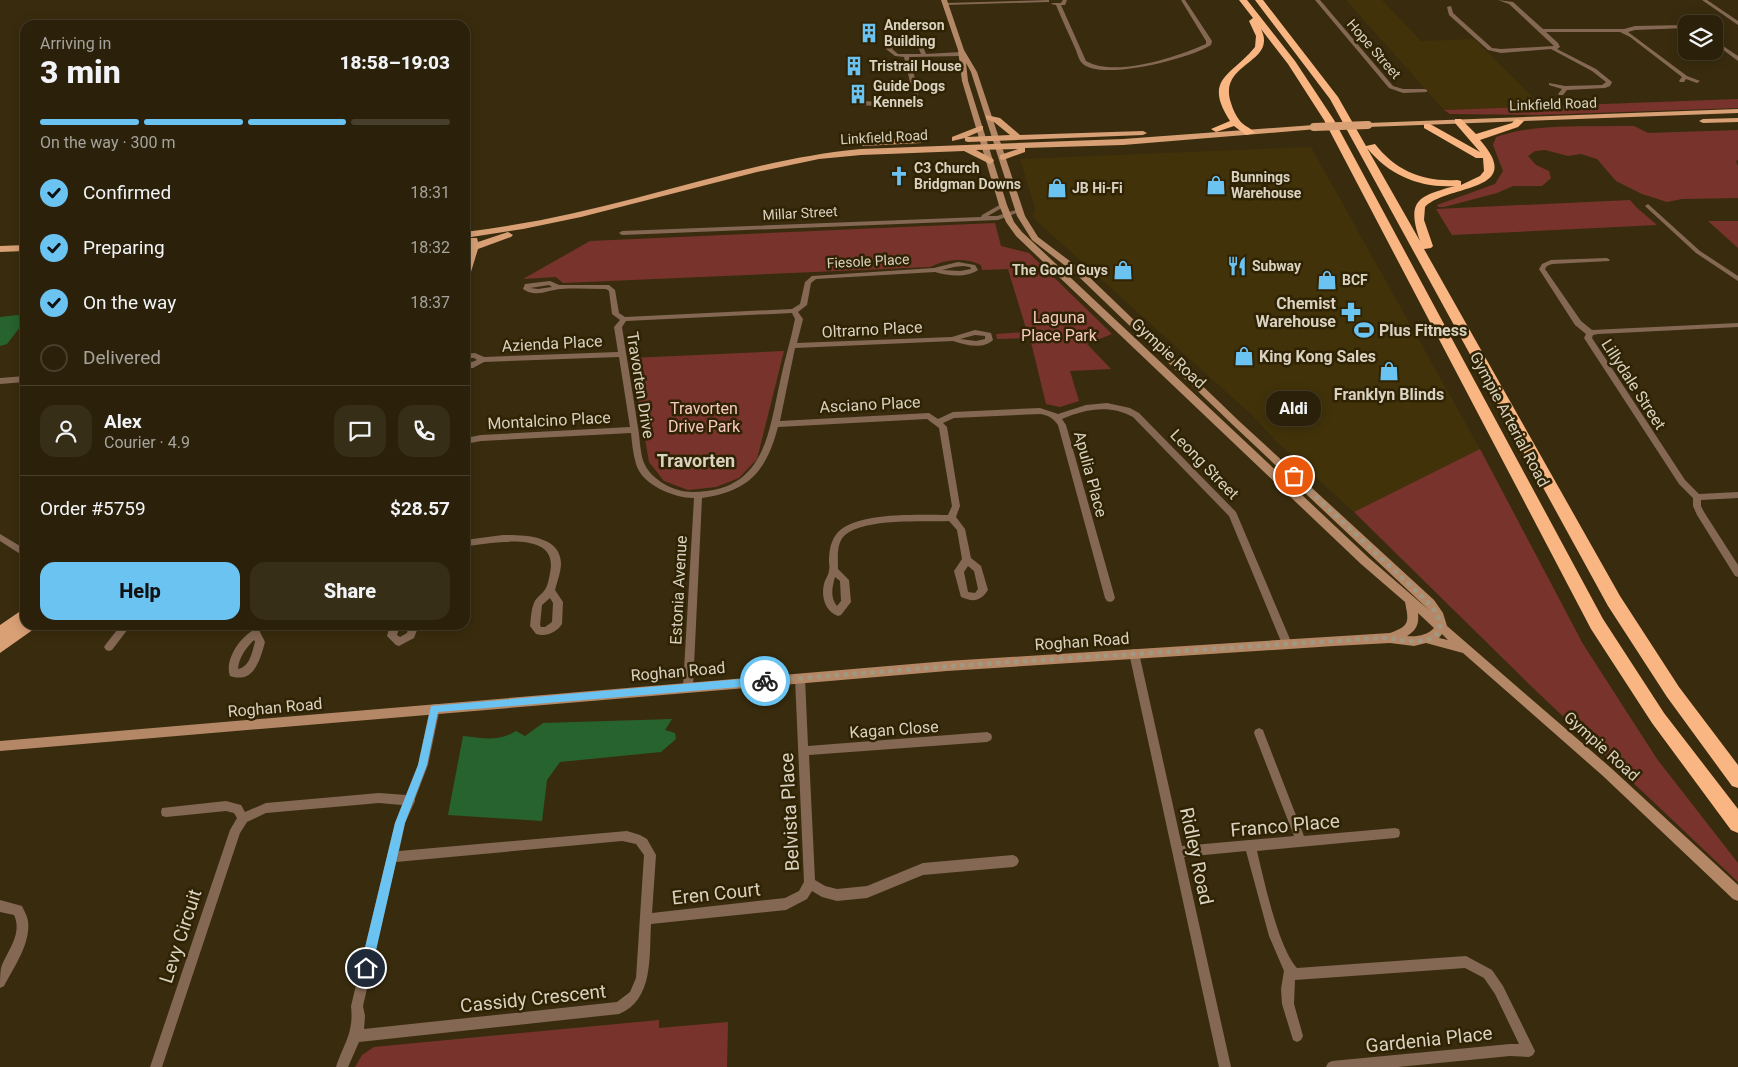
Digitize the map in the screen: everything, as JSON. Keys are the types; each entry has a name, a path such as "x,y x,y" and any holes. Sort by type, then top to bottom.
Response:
{"highway":[{"path":"1242,128 1225,105 1222,89 1228,74 1257,51 1260,38 1251,19 1252,4"},
{"name":"Gympie Arterial Road","path":"1252,4 1318,76 1356,135 1614,601 1673,692 1738,780"},
{"name":"Gympie Arterial Road","path":"1252,4 1329,120 1597,624 1658,718 1738,824"},
{"path":"1474,139 1481,134 1515,125 1519,121"},
{"path":"1356,135 1370,144 1384,163 1394,170 1410,177 1432,182 1454,183 1470,180 1481,168 1480,156 1456,123"},
{"path":"1435,277 1437,264 1422,235 1417,214 1420,207 1432,196 1474,185 1486,176 1489,164 1488,158 1474,139 1456,123"},
{"path":"1427,126 1480,156"},
{"path":"1216,129 1242,128"}],"main road":[{"name":"Gympie Road","path":"945,2 961,52 966,81 1003,206 1019,234 1364,560 1442,626 1607,772 1738,894"},
{"name":"Gympie Road","path":"961,52 971,64 1003,157 1019,211 1026,225 1036,238 1080,274 1430,604 1439,616 1442,626"},
{"name":"Linkfield Road","path":"1368,125 1427,126 1456,123 1738,111"},
{"path":"989,117 997,120 1018,137"},
{"name":"Linkfield Road","path":"470,230 528,226 600,211 801,158 850,152 966,148 984,143 998,142 1031,145 1123,142 1242,128 1314,128 1564,120 1655,122 1738,120"},
{"path":"955,139 980,128"},
{"name":"Linkfield Road","path":"998,142 1018,137 1216,129"},
{"name":"Linkfield Road","path":"470,230 586,206 805,150 861,143 955,139 984,143"},
{"path":"1003,157 1031,145"},
{"path":"966,148 990,160"},
{"path":"473,247 518,232 528,226"},
{"path":"470,230 473,247 470,258"},
{"path":"0,249 20,248"},
{"path":"0,254 20,253"},
{"name":"Roghan Road","path":"1390,638 1413,626 1415,621 1410,600"},
{"path":"0,633 20,618"},
{"path":"1429,639 1438,634 1442,626"},
{"path":"0,647 22,630"},
{"name":"Roghan Road","path":"0,746 800,678 1134,653 1390,638 1406,641 1429,639"},
{"path":"1429,639 1467,649"}],"street":[{"path":"945,2 1048,0 1058,5 1085,64 1092,68 1109,68 1147,66 1208,45 1209,41 1183,0"},
{"path":"1058,5 1063,4 1065,0 1073,0"},
{"name":"Hope Street","path":"1318,0 1391,87 1403,91 1425,91"},
{"path":"1500,0 1512,2 1557,45 1554,49"},
{"path":"1704,0 1738,23"},
{"path":"1449,7 1451,14 1490,49 1554,49 1590,67 1610,82 1603,87 1565,88 1551,84"},
{"path":"1542,31 1610,29 1624,31 1635,28 1678,26"},
{"path":"1624,31 1683,79 1697,81"},
{"path":"924,56 919,43 914,41 898,42 890,46 889,49 892,53 906,56 924,56 961,52"},
{"path":"1723,48 1738,59"},
{"path":"854,103 904,104 914,99 916,94 906,56"},
{"path":"1561,94 1565,88"},
{"name":"Millar Street","path":"979,218 1003,206"},
{"path":"1648,206 1698,252 1738,279"},
{"name":"Millar Street","path":"622,233 979,218 1007,216 1019,211"},
{"path":"1590,333 1578,323 1542,269 1544,265 1550,262 1607,260"},
{"name":"Fiesole Place","path":"794,311 803,305 808,282 814,277 934,270 948,265 966,264 973,266 975,270 949,274 934,270"},
{"path":"558,287 607,286 612,290 616,314 624,319"},
{"name":"Travorten Drive","path":"794,311 799,319 774,424 764,458 754,472 731,488 686,496 672,492 648,477 640,465 618,327 624,319 794,311"},
{"name":"Lillydale Street","path":"1738,325 1590,333 1588,338 1682,482 1697,497 1697,506 1700,514 1738,572"},
{"name":"Oltrarno Place","path":"793,346 953,339"},
{"name":"Azienda Place","path":"470,365 483,360 623,354"},
{"name":"Azienda Place","path":"470,356 475,355 483,360"},
{"path":"0,381 20,380"},
{"name":"Leong Street","path":"1057,418 1078,409 1103,406 1122,407 1136,415 1233,514 1287,644"},
{"name":"Apulia Place","path":"939,422 953,415 1040,411 1057,418 1062,425 1110,598"},
{"name":"Asciano Place","path":"774,424 929,416 943,427 956,506 951,518"},
{"name":"Montalcino Place","path":"470,440 634,430"},
{"name":"Estonia Avenue","path":"688,687 698,495"},
{"path":"1697,497 1738,495"},
{"path":"834,570 833,552 836,541 842,533 866,522 951,518 961,529 967,560"},
{"path":"0,537 20,550"},
{"path":"470,543 529,538 545,543 553,550 556,561 550,591"},
{"path":"109,647 122,630"},
{"path":"394,630 392,636 399,642 411,635 412,630"},
{"name":"Ridley Road","path":"1134,653 1225,1067"},
{"name":"Belvista Place","path":"800,678 810,883 822,891 837,895 867,892 923,869 1013,860"},
{"path":"342,1067 359,1026 357,1006 400,823 410,801 422,765 435,708"},
{"path":"1259,733 1301,841"},
{"name":"Kagan Close","path":"804,751 987,737"},
{"path":"166,812 226,806 237,809 243,818 266,808 379,798 410,801"},
{"name":"Levy Circuit","path":"156,1067 235,830 243,818"},
{"name":"Franco Place","path":"1178,852 1395,833"},
{"name":"Cassidy Crescent","path":"356,1036 619,1008 634,996 642,978 650,855 646,846 632,836 392,857"},
{"path":"1250,846 1280,950 1290,972 1285,990 1287,1006 1297,1036"},
{"name":"Eren Court","path":"646,918 786,904 803,896 810,883"},
{"path":"0,906 18,910 24,919 24,930 0,982"},
{"path":"1290,972 1295,974 1334,970 1358,971 1466,962 1488,974 1499,990 1529,1051"},
{"name":"Gardenia Place","path":"1332,1067 1406,1063 1510,1050 1529,1051"}],"shaded area":[{"path":"1346,0 1382,0 1421,41 1474,39 1542,106 1444,110"},
{"path":"1311,147 1480,449 1354,512 1274,439 1253,416 1032,216 1035,209 1020,159"},
{"path":"20,316 20,327 7,344 0,346 0,317"},
{"path":"672,719 665,730 675,733 676,739 661,752 560,762 547,780 542,821 448,815 463,736 497,738 516,731 525,736 543,723"}],"green space":[{"path":"1738,99 1738,108 1537,115 1450,114 1444,110"},
{"path":"1634,126 1648,133 1738,130 1738,160 1736,161 1738,166 1738,198 1682,199 1667,202 1642,194 1616,181 1597,159 1581,154 1568,156 1545,150 1535,151 1528,156 1536,165 1549,171 1551,178 1542,186 1513,186 1497,193 1444,207 1438,207 1437,205 1495,184 1503,171 1493,145 1496,137 1540,128"},
{"path":"1630,200 1657,225 1452,235 1436,209"},
{"path":"1708,221 1738,221 1738,248"},
{"name":"Laguna Place Park","path":"995,223 1001,246 1029,253 1112,334 1087,344 1111,369 1070,371 1079,401 1060,407 1046,404 1030,338 997,339 996,334 1027,332 1008,269 982,270 981,265 975,262 956,260 942,262 930,267 563,283 556,277 523,279 590,241"},
{"name":"Travorten Drive Park","path":"784,351 757,459 739,478 716,487 688,490 664,481 649,462 631,358"},
{"path":"1480,449 1583,644 1657,759 1738,863 1738,882 1531,686 1354,512"},
{"path":"659,1020 659,1028 728,1022 727,1067 355,1067 362,1055 374,1047"}],"way so far":[{"path":"765,681 1134,653 1390,638 1414,641 1429,639 1438,634 1442,626 1441,620 1430,604 1294,476"}],"place":[{"name":"Anderson Building","path":"869,33"},
{"name":"Tristrail House","path":"854,66"},
{"name":"Guide Dogs Kennels","path":"858,94"},
{"name":"C3 Church Bridgman Downs","path":"899,176"},
{"name":"Bunnings Warehouse","path":"1216,185"},
{"name":"JB Hi-Fi","path":"1057,188"},
{"name":"Subway","path":"1237,266"},
{"name":"The Good Guys","path":"1123,270"},
{"name":"BCF","path":"1327,280"},
{"name":"Chemist Warehouse","path":"1351,312"},
{"name":"Plus Fitness","path":"1364,330"},
{"name":"King Kong Sales","path":"1244,356"},
{"name":"Franklyn Blinds","path":"1389,371"},
{"name":"Aldi","path":"1294,476"}],"district":[{"name":"Travorten","path":"696,461"}],"route":[{"path":"366,968 400,823 410,801 422,765 435,708 765,681"}]}
